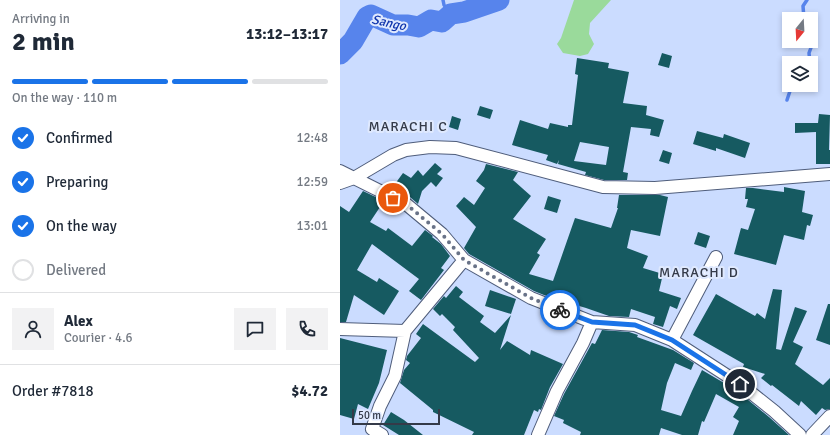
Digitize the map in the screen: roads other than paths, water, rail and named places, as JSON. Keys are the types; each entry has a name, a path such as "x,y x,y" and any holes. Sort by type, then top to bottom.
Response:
{"street":[{"path":"340,183 354,178 393,155 406,150 430,147 456,148 603,187 655,188 830,174"},
{"path":"340,171 406,204 442,234 464,260 531,298 592,322 635,325 672,340 740,384 774,411 800,435"},
{"path":"672,340 716,257"},
{"path":"382,435 372,429 380,406 395,376 405,331 464,260"},
{"path":"538,435 557,391 583,343 592,322"},
{"path":"340,329 405,331"},
{"path":"812,435 830,416"}],"waterway":[{"path":"443,0 444,5 451,14"},
{"name":"Sango","path":"340,54 353,41 367,17 371,15 393,25 419,27 431,20 442,22 451,14 464,12 499,0"},
{"path":"803,12 803,6 807,0"},
{"path":"809,56 811,48"},
{"path":"787,100 790,92"}],"district":[{"name":"MARACHI C","path":"408,126"},
{"name":"MARACHI D","path":"699,272"}]}
